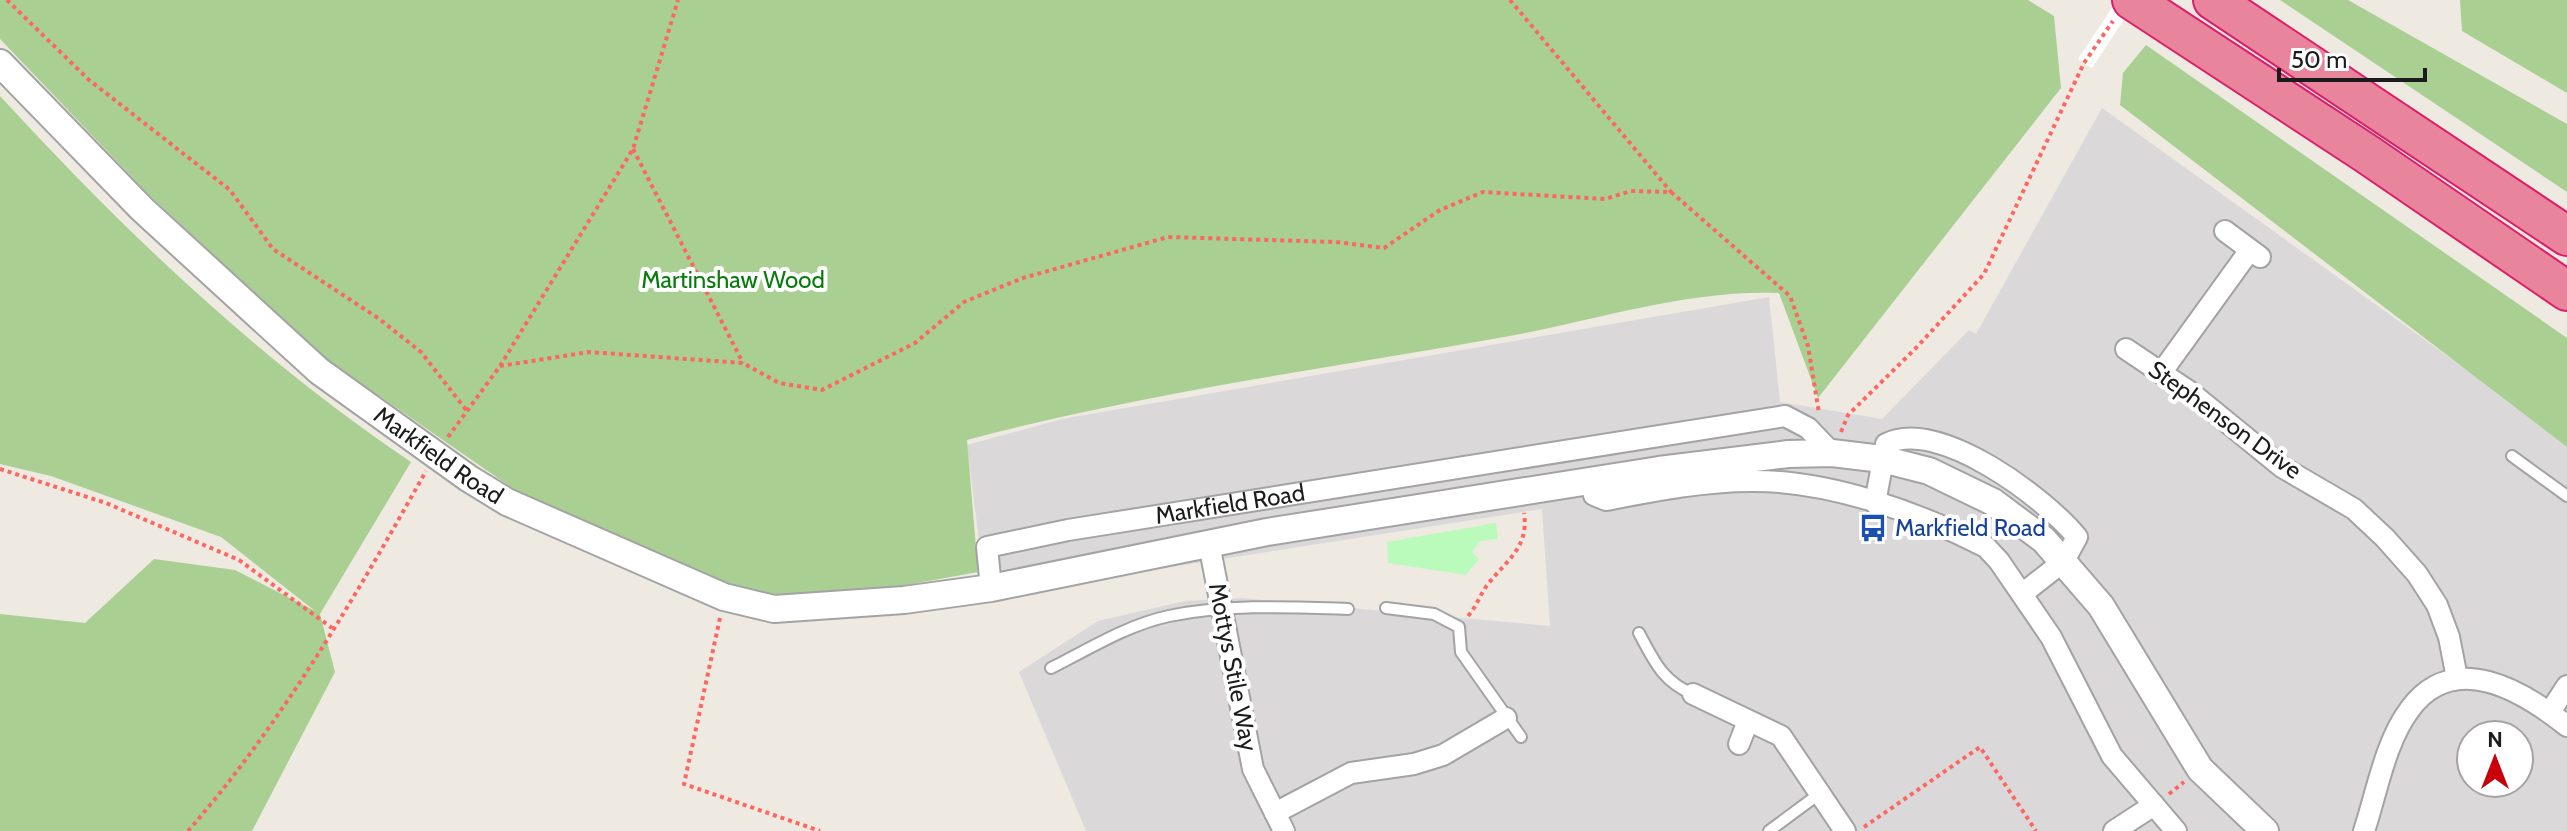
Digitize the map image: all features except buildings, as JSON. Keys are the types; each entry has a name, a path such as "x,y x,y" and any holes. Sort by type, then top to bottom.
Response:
{"highway":[{"path":"2213,0 2567,236"},
{"path":"2125,6 2367,154 2567,291"}],"street":[{"name":"Markfield Road","path":"0,63 142,209 319,371 435,455 507,502 724,597 774,609 904,600 991,588 1209,544 1591,482 1788,454 1832,453 1882,459 1929,471 1993,502 2064,561 2101,606 2200,769 2265,831"},
{"path":"2161,373 2255,254 2225,231"},
{"name":"Stephenson Drive","path":"2126,349 2282,467 2354,509 2385,538 2417,574 2437,605 2449,637 2457,678"},
{"name":"Markfield Road","path":"991,588 987,547 1068,530 1785,416 1808,428 1832,453"},
{"path":"1875,503 1882,459"},
{"path":"1591,482 1594,495 1606,500 1752,480 1807,486 1875,503 1986,547 2051,637 2112,756 2176,831"},
{"name":"Mottys Stile Way","path":"1209,544 1253,769 1280,822"},
{"path":"2022,594 2064,561"},
{"path":"2364,831 2394,738 2410,707 2433,690 2457,678 2479,678 2506,686 2567,726"},
{"path":"2550,712 2567,686"},
{"path":"1693,694 1781,736 1845,831"},
{"path":"1280,822 1351,773 1379,766 1414,764 1443,755 1506,718"},
{"path":"1739,744 1748,721"},
{"path":"2114,831 2154,805"}],"lane":[{"path":"2512,456 2567,496"},
{"path":"1051,668 1120,632 1168,616 1266,606 1348,609"},
{"path":"1386,608 1434,614 1459,627 1461,652 1521,737"},
{"path":"1639,633 1662,676 1675,687 1693,694"},
{"path":"1769,831 1819,794"}],"path":[{"path":"7,0 89,80 230,190 273,249 378,318 421,352 467,411"},
{"path":"188,831 240,772 332,628 435,455 500,366 633,149 678,0"},
{"path":"1510,0 1671,192 1790,296 1808,346 1819,417 1832,453"},
{"path":"1832,453 1848,415 1916,348 1984,274 2084,63 2125,6"},
{"path":"633,149 743,363"},
{"path":"500,366 589,352 743,363 779,383 822,390 915,343 964,302 1023,278 1168,237 1336,242 1384,248 1440,210 1483,192 1605,199 1631,191 1671,192"},
{"path":"0,469 106,503 239,560 332,628"},
{"path":"1459,627 1477,606 1486,586 1518,552 1526,535 1519,494"},
{"path":"724,597 684,784 820,831"},
{"path":"1859,831 1980,747 2036,831"},
{"path":"2154,805 2200,769"}],"shaded area":[{"path":"2102,108 2478,378 2567,447 2567,831 1086,831 1019,672 1098,621 1185,601 1241,598 1550,626 1542,509 986,596 967,445 1062,419 1769,297 1780,402 1882,419 1969,330 1976,334"}],"green space":[{"name":"Martinshaw Wood","path":"0,0 2028,0 2054,16 2061,88 1818,398 1779,293 1744,293 1675,301 1504,337 1100,409 967,440 978,572 774,609 703,573 518,492 329,361 151,197 0,39"},
{"path":"2280,0 2348,0 2567,124 2567,192"},
{"path":"2460,0 2567,0 2567,93 2462,31"},
{"path":"2146,45 2567,338 2567,447 2120,105 2123,73"},
{"path":"0,96 95,196 195,291 300,380 411,462 320,614 335,672 252,831 0,831 0,614 85,623 154,559 235,570 315,611 221,537 51,476 0,464"},
{"path":"1496,523 1498,539 1480,541 1472,552 1479,559 1466,575 1388,563 1387,542"}],"pier":[{"path":"2117,0 2137,0 2092,68 2078,59"}],"place":[{"name":"Markfield Road","path":"1873,528"}]}
